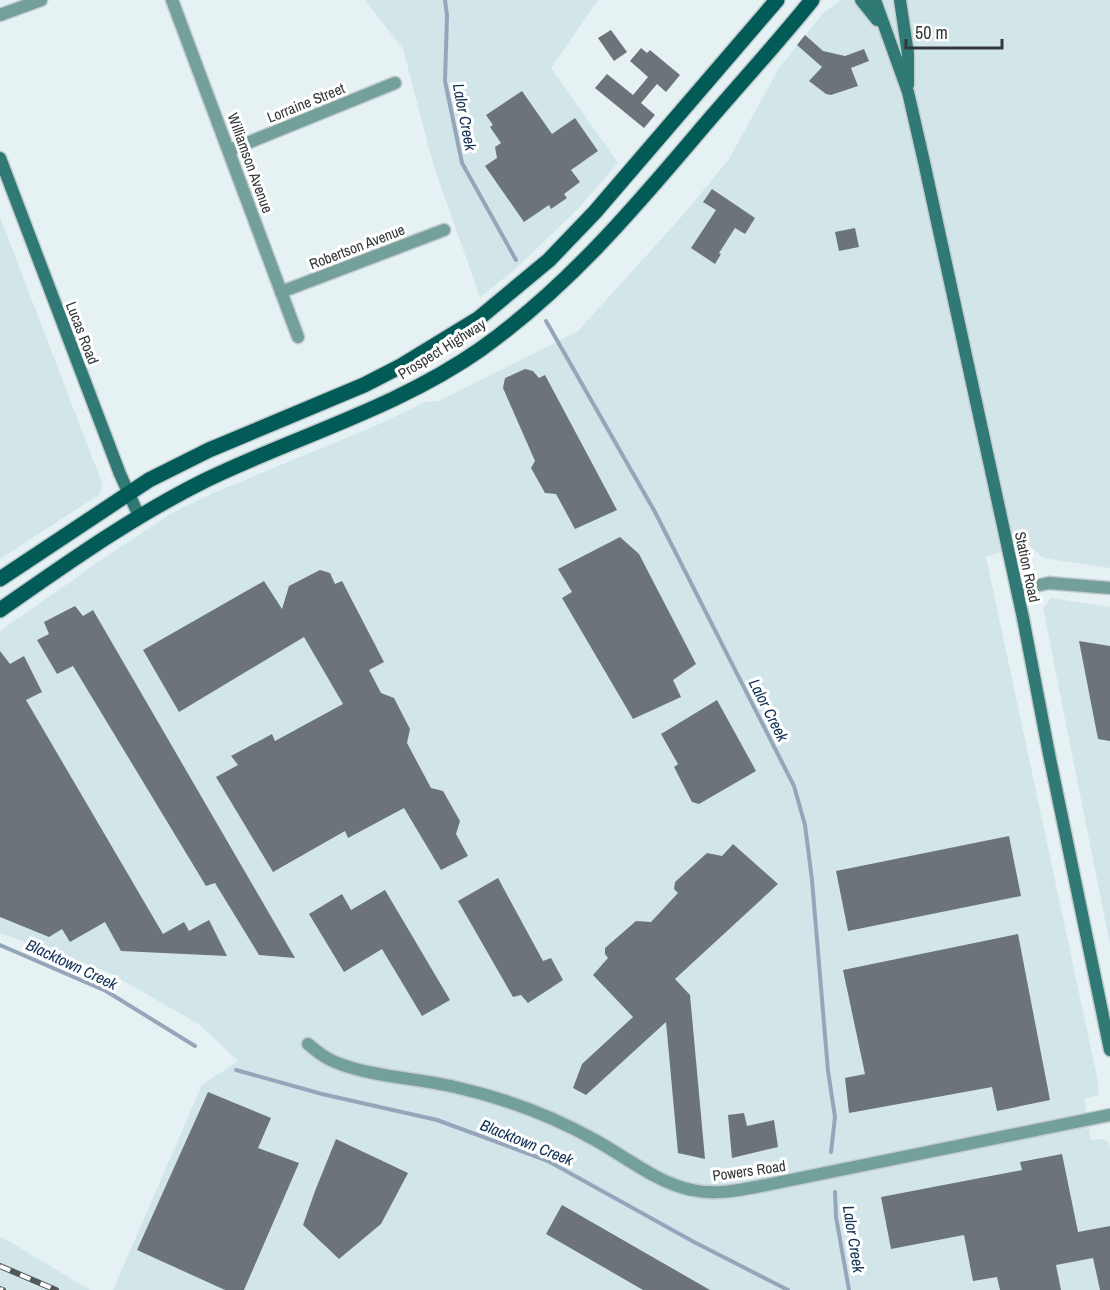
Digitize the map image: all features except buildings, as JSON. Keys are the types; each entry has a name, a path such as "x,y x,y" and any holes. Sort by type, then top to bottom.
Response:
{"main road":[{"name":"Prospect Highway","path":"0,579 148,480 209,450 354,389 401,366 478,319 549,260 595,212 777,0"},
{"path":"861,0 885,30"},
{"name":"Station Road","path":"874,0 908,92 1017,590 1110,1050"},
{"name":"Station Road","path":"900,0 908,54 908,92"},
{"name":"Prospect Highway","path":"0,610 161,503 208,479 421,386 480,349 564,282 611,235 812,2"},
{"name":"Lucas Road","path":"0,158 128,493 139,516"}],"street":[{"path":"0,15 41,0"},
{"name":"Williamson Avenue","path":"171,0 230,150 298,337"},
{"name":"Lorraine Street","path":"230,150 395,83"},
{"name":"Robertson Avenue","path":"281,292 444,230"},
{"path":"1017,590 1049,583 1110,588"},
{"name":"Powers Road","path":"308,1044 334,1062 364,1070 456,1087 507,1102 567,1126 678,1186 707,1192 725,1192 756,1187 1110,1115"}],"shaded area":[{"path":"365,0 598,0 551,68 618,163 577,210 512,272 480,297 434,167 403,49"},
{"path":"841,0 1110,0 1110,568 1043,558 1027,543 986,557 1097,1077 1099,1095 1084,1099 1091,1140 1103,1139 1109,1143 1110,1148 1110,1290 113,1290 202,1085 238,1061 200,1025 108,972 0,933 0,631 172,513 213,493 375,426 425,402 439,401 578,331 683,215 729,159 779,68 823,13"},
{"path":"0,217 102,483 100,494 0,559"},
{"path":"1051,598 1110,607 1110,945 1043,608"},
{"path":"0,1237 10,1242 90,1290 0,1290"}],"waterway":[{"name":"Lalor Creek","path":"445,0 447,16 445,81 462,163 516,260"},
{"name":"Lalor Creek","path":"546,321 655,512 794,786 805,825 812,880 828,1071 835,1117 831,1152"},
{"name":"Blacktown Creek","path":"0,945 106,991 195,1046"},
{"name":"Blacktown Creek","path":"236,1070 322,1094 437,1120 548,1161 694,1242 788,1290"},
{"name":"Lalor Creek","path":"835,1192 836,1217 849,1290"}],"railway":[{"path":"0,1266 56,1290"}]}
